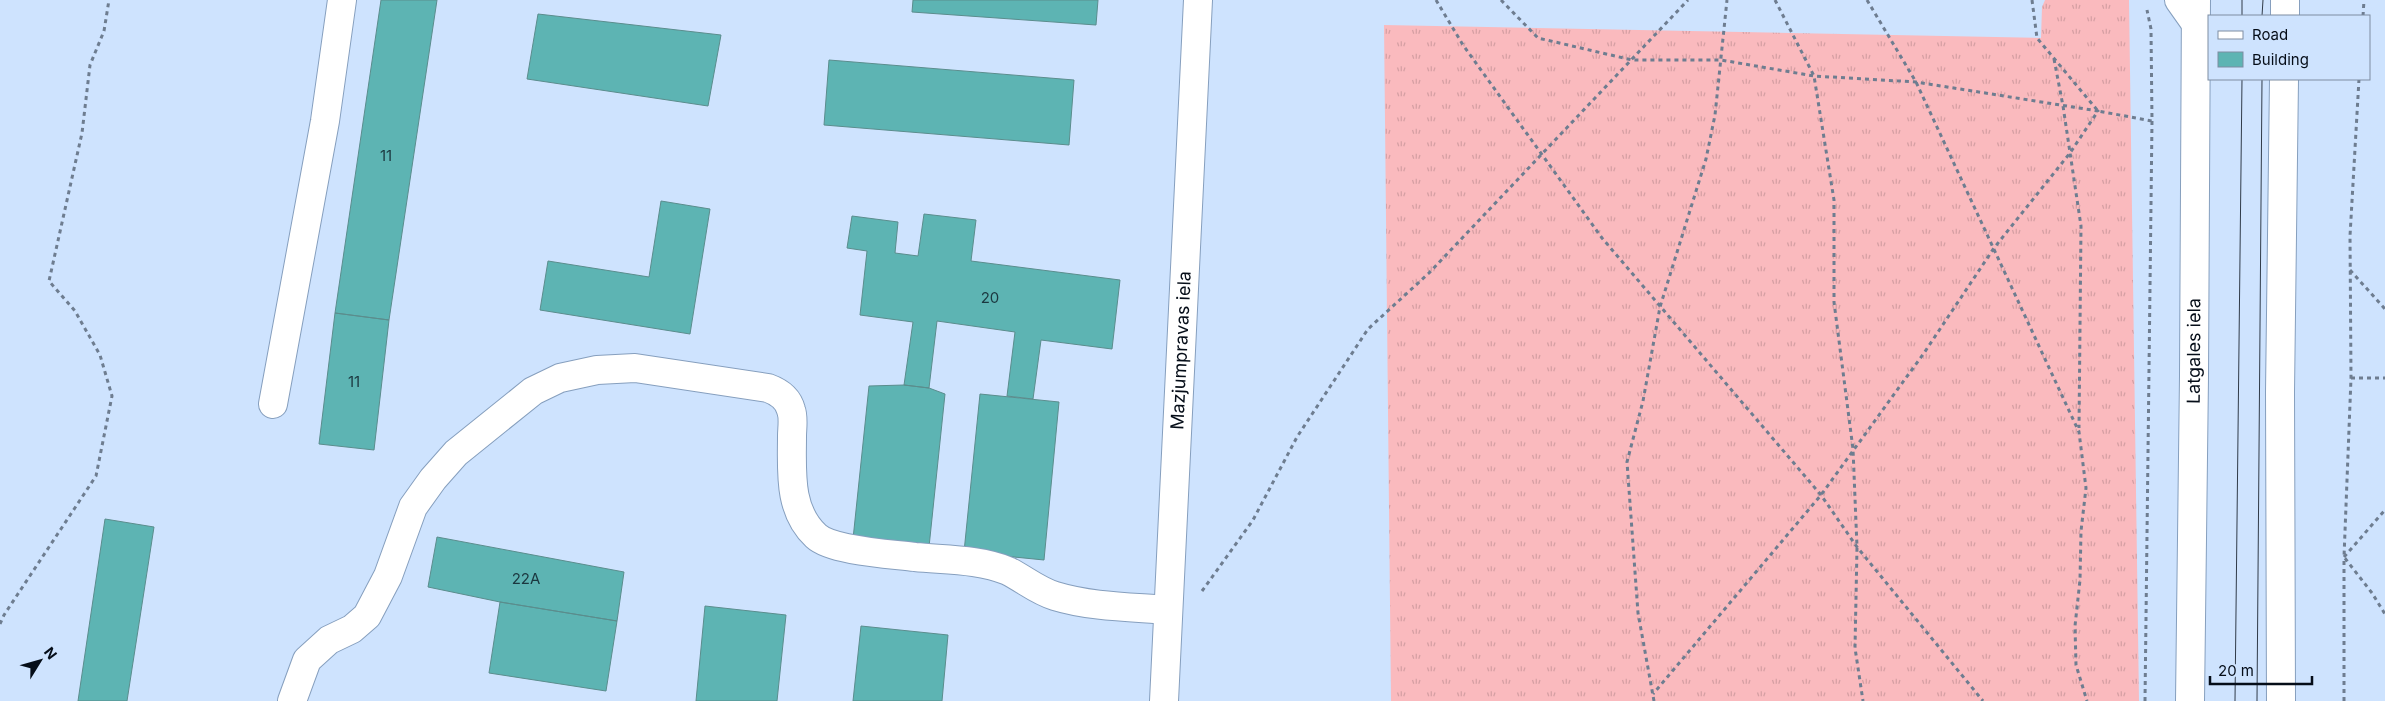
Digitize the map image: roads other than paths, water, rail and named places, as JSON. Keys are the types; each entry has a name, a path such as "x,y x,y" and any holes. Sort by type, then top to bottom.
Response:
{"main road":[{"path":"273,404 325,121 342,0"},
{"name":"Mazjumpravas iela","path":"1164,701 1198,0"},
{"path":"2179,0 2196,12"},
{"path":"2285,0 2285,15"},
{"name":"Latgales iela","path":"2190,701 2196,12"},
{"path":"2281,701 2280,392 2284,80"},
{"path":"292,701 307,660 329,640 352,629 366,616 388,576 413,507 433,479 456,453 533,392 560,378 597,370 635,368 768,388 782,395 792,411 792,483 800,516 818,538 828,544 870,552 983,564 1008,571 1054,596 1080,602 1168,610"}],"tram line":[{"path":"2242,0 2242,15"},
{"path":"2262,15 2263,0"},
{"path":"2235,701 2242,80"},
{"path":"2257,701 2262,80"}]}
